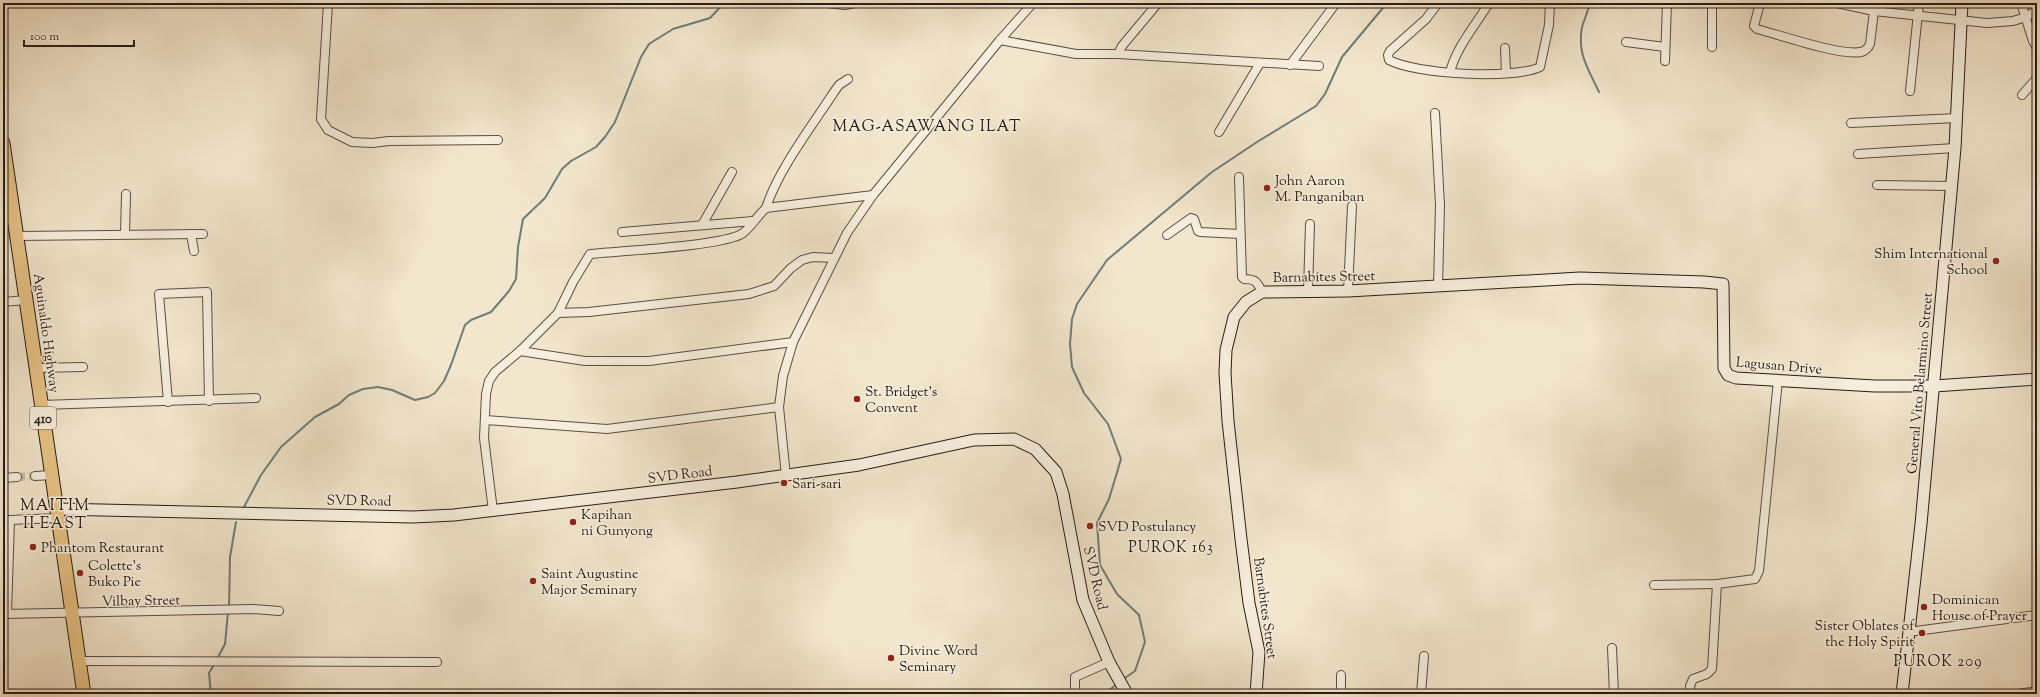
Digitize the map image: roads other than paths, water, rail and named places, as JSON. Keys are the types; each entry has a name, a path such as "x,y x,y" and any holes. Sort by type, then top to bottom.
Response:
{"main road":[{"name":"Aguinaldo Highway","path":"3,143 84,694"}],"street":[{"path":"328,3 322,119 328,130 352,142 372,143 389,141 498,140"},
{"path":"827,3 845,5 855,3"},
{"path":"786,476 779,407 782,376 793,342 847,233 873,195 1000,40 1033,3"},
{"path":"1118,54 1122,46 1158,3"},
{"path":"1290,65 1336,3"},
{"path":"1438,3 1426,19 1395,46 1387,58 1391,62 1450,72 1517,72 1540,67 1549,24 1550,3"},
{"path":"1450,72 1453,60 1461,45 1489,3"},
{"path":"1665,61 1667,3"},
{"path":"1712,3 1712,47"},
{"path":"1760,3 1754,26 1757,29 1848,52 1861,52 1867,49 1870,44 1875,7"},
{"path":"1837,3 1875,7 1918,17 1987,23 2026,17 2037,10"},
{"path":"1910,90 1919,3"},
{"name":"General Vito Belarmino Street","path":"1902,694 1921,524 1955,148 1962,3"},
{"path":"2021,3 2033,41 2037,48"},
{"path":"1000,40 1076,54 1118,54 1319,66"},
{"path":"1626,42 1665,47"},
{"path":"1505,48 1506,72"},
{"path":"1219,132 1260,63"},
{"path":"2022,95 2037,78"},
{"path":"493,510 484,438 486,394 489,381 495,372 520,351 558,313 573,282 590,254 709,242 744,233 766,208 770,196 834,92 839,85 848,79"},
{"path":"1435,112 1440,204 1438,287"},
{"path":"1851,123 1957,118"},
{"path":"1858,154 1955,148"},
{"path":"702,226 732,172"},
{"path":"1239,177 1242,277 1244,279 1254,279 1262,292"},
{"path":"1877,185 1951,186"},
{"path":"125,234 126,194"},
{"path":"766,208 873,195"},
{"path":"1348,291 1352,206"},
{"path":"1167,235 1191,218 1194,218 1198,231 1200,232 1240,234"},
{"path":"622,232 753,221"},
{"path":"1308,292 1310,224"},
{"path":"191,234 194,251"},
{"path":"17,236 203,234"},
{"path":"558,313 589,312 749,294 774,286 791,268 802,260 813,257 834,258"},
{"name":"Lagusan Drive","path":"1438,287 1580,278 1666,279 1723,284 1724,368 1728,375 1736,378 1842,385 1934,386 2037,379"},
{"name":"Barnabites Street","path":"1256,694 1259,652 1249,603 1226,399 1225,360 1234,317 1246,302 1262,292 1348,291 1438,287"},
{"path":"168,402 159,294 207,292 209,401"},
{"path":"3,302 26,300"},
{"path":"520,351 585,362 649,361 793,342"},
{"path":"36,368 83,367"},
{"path":"1654,585 1717,584 1755,578 1759,571 1778,380"},
{"path":"42,405 209,401 256,398"},
{"path":"485,420 607,429 779,407"},
{"name":"SVD Road","path":"57,514 413,517 493,510 786,476 859,465 974,440 1014,439 1035,449 1056,472 1063,494 1083,600 1109,662 1126,692"},
{"path":"35,476 52,475"},
{"path":"3,478 17,477"},
{"path":"5,614 10,520 57,514"},
{"path":"1691,694 1690,686 1693,680 1707,674 1712,669 1717,584"},
{"name":"Vilbay Street","path":"5,614 254,610 279,611"},
{"path":"1908,632 2037,614"},
{"path":"1612,648 1614,694"},
{"path":"1421,694 1424,656"},
{"path":"80,661 437,662"},
{"path":"1074,694 1076,677 1109,662"},
{"path":"1341,675 1341,694"},
{"path":"2018,694 2037,691"}],"waterway":[{"path":"244,507 261,475 281,447 315,417 339,404 349,395 363,389 378,387 392,390 415,400 428,397 435,393 444,381 465,325 471,320 491,312 509,291 516,279 518,247 523,219 545,198 562,169 571,161 596,147 605,137 615,122 641,57 649,44 673,29 710,18 724,3"},
{"path":"1122,680 1135,671 1145,642 1139,615 1117,594 1100,565 1097,523 1109,499 1121,459 1108,424 1084,393 1072,367 1070,344 1072,319 1077,304 1107,260 1212,172 1257,142 1316,106 1325,94 1342,57 1387,3"},
{"path":"1589,3 1588,11 1582,27 1581,45 1584,61 1599,92"},
{"path":"229,607 230,557 236,522"},
{"path":"217,659 225,644 228,612"},
{"path":"211,694 209,673 214,665"},
{"path":"1104,694 1117,684"}],"tunnel":[{"path":"17,477 35,476"}],"place":[{"name":"John Aaron M. Panganiban","path":"1267,188"},
{"name":"Shim International School","path":"1996,261"},
{"name":"St. Bridget's Convent","path":"857,399"},
{"name":"Sari-sari","path":"784,483"},
{"name":"Kapihan ni Gunyong","path":"573,522"},
{"name":"SVD Postulancy","path":"1090,526"},
{"name":"Phantom Restaurant","path":"33,547"},
{"name":"Colette's Buko Pie","path":"80,573"},
{"name":"Saint Augustine Major Seminary","path":"533,581"},
{"name":"Dominican House of Prayer","path":"1924,607"},
{"name":"Sister Oblates of the Holy Spirit","path":"1922,633"},
{"name":"Divine Word Seminary","path":"891,658"}],"district":[{"name":"MAG-ASAWANG ILAT","path":"927,125"},
{"name":"MAITIM II EAST","path":"55,513"},
{"name":"PUROK 163","path":"1171,547"},
{"name":"PUROK 209","path":"1938,661"}]}
